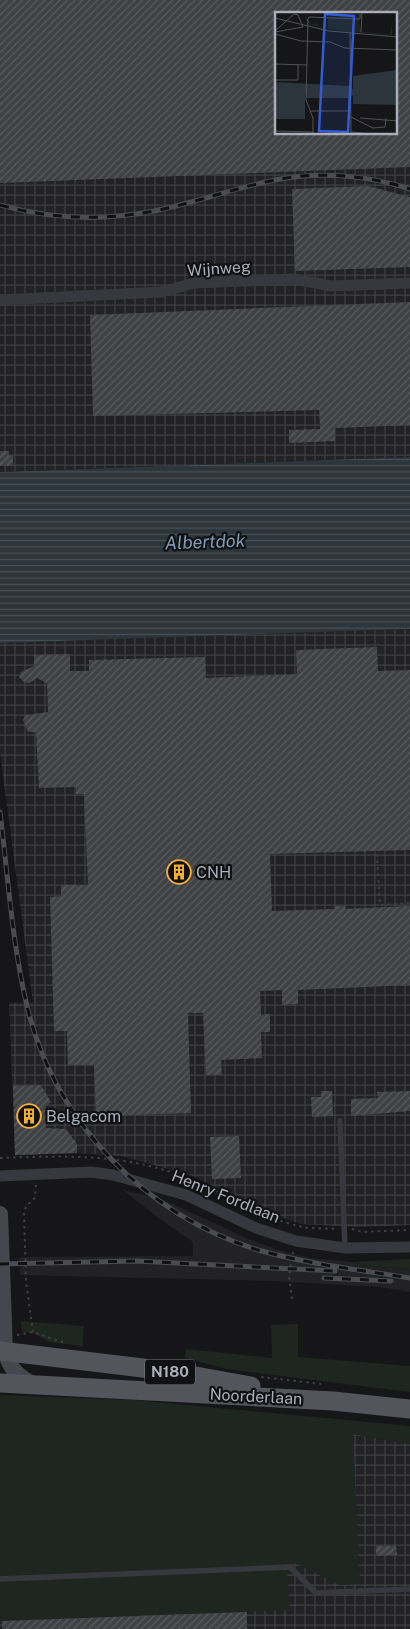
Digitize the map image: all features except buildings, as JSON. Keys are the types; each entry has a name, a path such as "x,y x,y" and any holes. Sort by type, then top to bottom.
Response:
{"main road":[{"path":"0,1214 2,1352 16,1374 37,1386"},
{"name":"Noorderlaan","path":"2,1352 168,1371 333,1401"},
{"name":"Noorderlaan","path":"0,1383 333,1401 410,1408"}],"street":[{"name":"Wijnweg","path":"0,300 160,292 203,283 294,280 332,286 410,283"},
{"name":"Henry Fordlaan","path":"0,1176 104,1173 153,1184 186,1195 256,1228 296,1241 345,1248 410,1247"}],"lane":[{"path":"340,1121 345,1248"},
{"path":"0,1580 290,1567 316,1592 410,1588"}],"path":[{"path":"377,854 380,905 410,903"},
{"path":"35,1157 35,1198 26,1206 24,1214 25,1263 31,1328 33,1332 45,1338"},
{"path":"292,1299 290,1267 300,1226"}],"shaded area":[{"path":"0,0 410,0 410,457 0,472"},
{"path":"410,629 410,1225 358,1227 300,1224 263,1211 193,1176 121,1156 77,1153 15,1155 9,1003 33,1002 0,753 0,643"},
{"path":"123,1190 162,1199 251,1240 278,1250 310,1258 353,1262 368,1266 410,1269 410,1292 379,1287 273,1281 20,1275 19,1257 193,1256 193,1242"},
{"path":"410,1259 410,1269 368,1266 353,1262"},
{"path":"21,1321 84,1326 83,1346 48,1342 34,1333 22,1332"},
{"path":"298,1324 298,1357 410,1366 410,1392 227,1369 185,1358 186,1349 272,1358 271,1325"},
{"path":"0,1395 133,1400 410,1426 410,1444 353,1434 360,1584 340,1585 286,1559 290,1610 0,1621"},
{"path":"0,1397 353,1434 410,1444 410,1629 0,1629"}],"water":[{"name":"Albertdok","path":"410,457 410,629 0,643 0,472"}],"railway":[{"path":"0,205 57,216 115,216 154,211 275,180 326,175 377,180 410,189"},
{"path":"0,812 11,909 22,982 40,1048 59,1088 82,1125 110,1158 142,1188 178,1213 217,1234 258,1250 277,1255 410,1278"},
{"path":"0,1264 136,1261 335,1271"},
{"path":"324,1278 391,1281"}],"place":[{"name":"CNH","path":"179,872"},
{"name":"Belgacom","path":"29,1116"}]}
